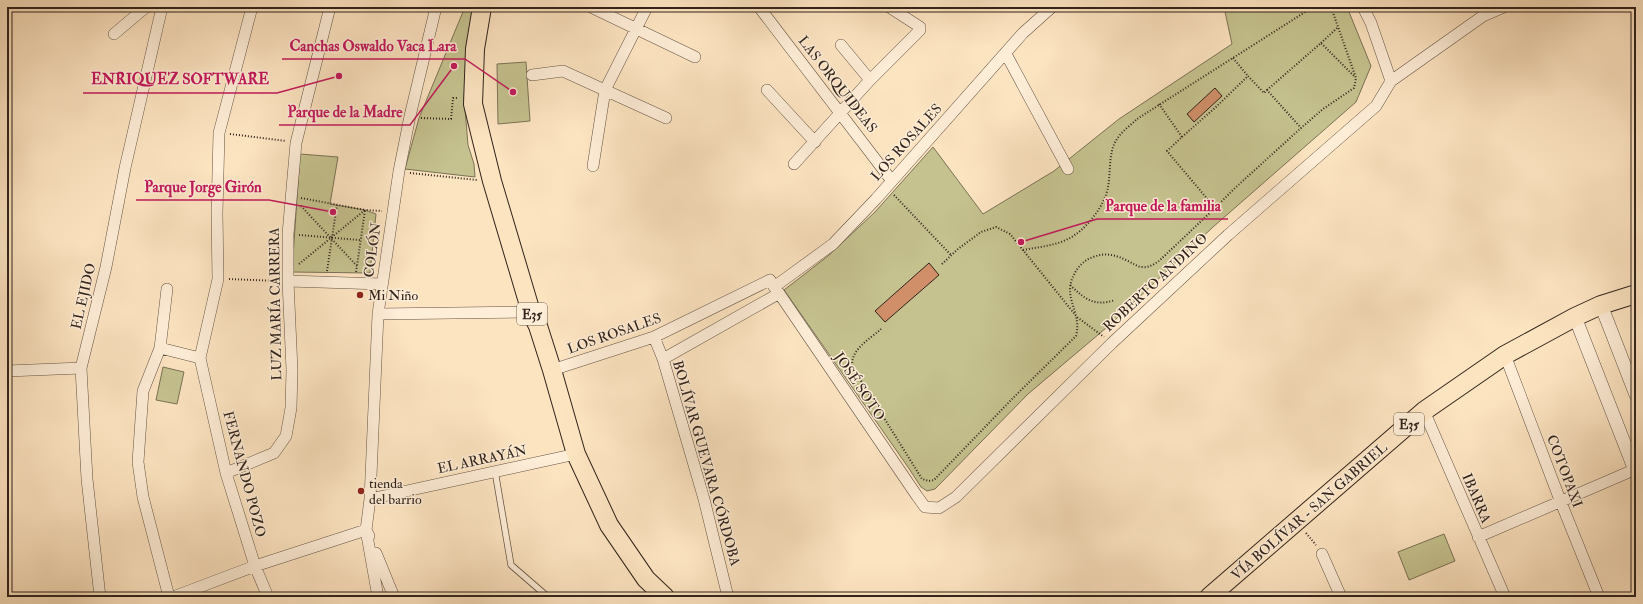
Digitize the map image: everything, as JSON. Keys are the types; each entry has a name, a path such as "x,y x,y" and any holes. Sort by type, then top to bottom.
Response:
{"highway":[{"name":"E35","path":"480,14 475,50 473,104 492,181 531,312 538,326 552,370 576,454 609,525 646,579 665,597"},
{"name":"VÍA BOLÍVAR - SAN GABRIEL","path":"1209,597 1424,411 1505,355 1575,317 1601,305 1636,294"}],"street":[{"path":"114,34 146,7"},
{"name":"EL EJIDO","path":"100,597 87,478 81,368 106,267 125,168 162,7"},
{"name":"FERNANDO POZO","path":"252,7 219,133 218,279 200,358 226,473 255,566 268,597"},
{"name":"LUZ MARÍA CARRERA","path":"226,473 274,453 286,436 291,408 292,370 288,277 288,234 296,143 330,7"},
{"name":"COLÓN","path":"378,597 366,530 370,499 378,314 399,172 410,116 436,7"},
{"path":"480,14 493,7"},
{"path":"591,7 695,57"},
{"path":"593,166 605,90 647,7"},
{"name":"LAS ORQUIDEAS","path":"759,7 840,112 890,184"},
{"path":"794,164 870,80 920,30 920,27 889,7"},
{"path":"1363,7 1371,23 1391,81"},
{"name":"ROBERTO ANDINO","path":"925,507 939,508 956,497 1112,343 1228,235 1376,106 1391,81 1483,16 1504,7"},
{"name":"LOS ROSALES","path":"552,370 654,337 774,287 833,244 890,184 1023,33 1050,8"},
{"path":"841,44 870,80"},
{"path":"1006,54 1068,169"},
{"path":"532,75 563,71 666,118"},
{"path":"767,90 815,142"},
{"path":"288,277 326,283 382,284"},
{"path":"663,359 774,287"},
{"name":"JOSÉ SOTO","path":"774,287 925,507"},
{"path":"167,289 160,348 143,391 138,462 143,497 169,597"},
{"path":"1601,305 1636,395"},
{"path":"378,314 531,312"},
{"path":"1478,537 1560,500 1636,470 1575,317"},
{"name":"BOLÍVAR GUEVARA CÓRDOBA","path":"654,337 663,359 704,499 728,597"},
{"path":"160,348 200,358"},
{"name":"COTOPAXI","path":"1505,355 1560,500 1599,597"},
{"path":"7,371 81,368"},
{"name":"IBARRA","path":"1424,411 1505,597"},
{"name":"EL ARRAYÁN","path":"370,499 576,454"},
{"path":"173,597 255,566 366,530 394,597"},
{"path":"1322,554 1341,597"}],"lane":[{"path":"495,471 511,565 548,597"}],"path":[{"path":"1023,250 1051,245 1069,238 1091,220 1102,205 1108,188 1111,157 1117,139 1137,119 1313,7"},
{"path":"881,329 854,354 852,365 853,368 922,478 929,481 937,479 951,462 1013,398 1076,336 1078,330 1070,297 1070,285 1079,267 1087,259 1102,254 1112,254 1144,267 1160,261 1235,188 1301,128 1323,109 1354,88 1356,78 1337,28 1331,7"},
{"path":"1233,58 1264,93 1337,28"},
{"path":"1321,43 1356,78"},
{"path":"1215,208 1167,151 1248,76"},
{"path":"1267,90 1301,128"},
{"path":"419,118 451,120 452,98 464,97"},
{"path":"1159,104 1182,138"},
{"path":"219,133 296,143"},
{"path":"399,172 492,181"},
{"path":"890,184 951,255"},
{"path":"291,196 365,210 393,212"},
{"path":"291,196 357,266"},
{"path":"326,283 331,237 337,205"},
{"path":"218,279 288,277 331,237 365,210"},
{"path":"355,283 365,210"},
{"path":"942,264 963,244 981,232 996,227 1010,234 1076,318 1112,343"},
{"path":"288,234 360,240"},
{"path":"1070,285 1081,295 1093,302 1104,303 1115,300"},
{"path":"1297,521 1322,554"}],"shaded area":[{"path":"465,7 475,7 464,97 468,145 474,164 475,177 405,169 419,118"},
{"path":"1224,7 1347,7 1371,66 1356,102 1213,227 1112,323 1028,394 935,489 927,491 921,487 784,290 828,256 875,212 933,147 983,214 1054,171 1119,119 1232,44"},
{"path":"526,62 530,121 498,124 497,64"},
{"path":"300,154 338,157 330,204 365,210 376,214 370,273 292,272"},
{"path":"163,367 184,372 177,404 156,400"},
{"path":"1444,534 1455,561 1409,580 1398,552"}],"building":[{"path":"1215,88 1222,96 1194,122 1187,114"},
{"path":"929,263 939,275 885,322 875,311"}],"place":[{"name":"Parque de la Madre","path":"454,66"},
{"name":"ENRIQUEZ SOFTWARE","path":"339,76"},
{"name":"Canchas Oswaldo Vaca Lara","path":"513,92"},
{"name":"Parque Jorge Girón","path":"333,212"},
{"name":"Parque de la familia","path":"1021,242"},
{"name":"Mi Niño","path":"360,295"},
{"name":"tienda del barrio","path":"361,491"}]}
